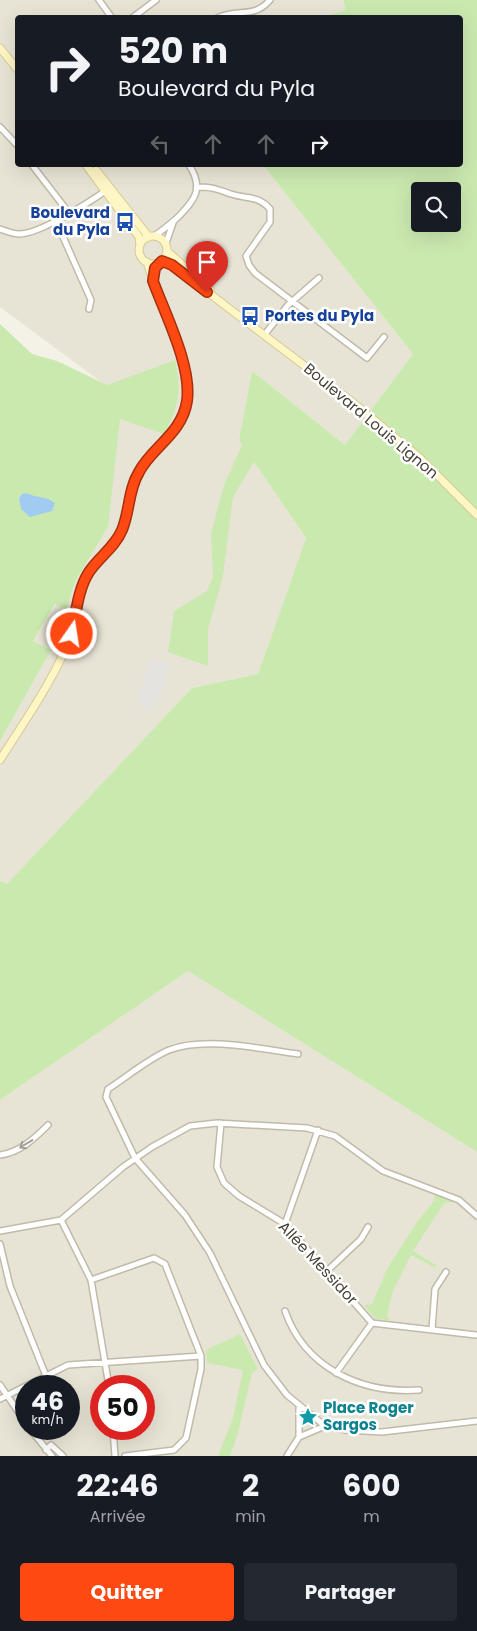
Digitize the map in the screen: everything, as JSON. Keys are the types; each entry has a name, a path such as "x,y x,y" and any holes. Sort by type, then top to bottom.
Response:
{"main road":[{"path":"0,48 15,66"},
{"path":"88,167 152,236 262,333"},
{"path":"0,760 64,654 72,634 83,583 96,563 114,545 122,530 130,494 140,470 170,436 187,401 185,365 147,262 140,253 139,237 93,167"},
{"path":"140,245 152,236"},
{"path":"153,281 153,272 160,262 166,247"},
{"path":"147,262 160,262 172,265 262,333"},
{"name":"Boulevard Louis Lignon","path":"262,333 351,401 420,458 477,515"}],"street":[{"path":"99,0 110,15"},
{"path":"136,15 156,0"},
{"path":"223,15 257,12 270,0"},
{"path":"0,127 15,143"},
{"path":"34,167 69,213"},
{"path":"152,236 176,218 192,201 197,188 197,178 189,167"},
{"path":"197,188 214,187 233,194 255,197 268,207 271,219 249,250 247,259 255,273 367,358 384,337"},
{"path":"0,229 24,233 56,221 108,189"},
{"path":"166,247 169,230 176,218"},
{"path":"56,221 92,300 89,309"},
{"path":"262,333 292,301 319,278"},
{"path":"298,1054 197,1043 169,1050 160,1055 108,1089 106,1097 135,1158 185,1215 210,1253 264,1365 287,1395 325,1426"},
{"path":"0,1231 61,1220 135,1158 190,1126 221,1123 318,1130 335,1136 383,1171 459,1200 477,1216"},
{"name":"Allée Messidor","path":"221,1123 218,1167 224,1183 239,1196 285,1224 372,1323"},
{"path":"0,1155 14,1151 34,1139 48,1125"},
{"path":"285,1224 318,1130"},
{"path":"61,1220 91,1280 108,1375"},
{"path":"327,1271 361,1239 368,1227"},
{"path":"0,1244 10,1286 46,1375"},
{"path":"91,1280 154,1258 165,1264 201,1356 201,1369 186,1438 174,1450 125,1456"},
{"path":"432,1330 435,1289 446,1272"},
{"path":"285,1311 299,1341 336,1373 380,1390 419,1390"},
{"path":"336,1373 372,1323 477,1335 477,1339"},
{"path":"48,1375 68,1365 201,1356"},
{"path":"0,1385 15,1408"},
{"path":"0,1399 15,1392"},
{"path":"287,1456 299,1437 299,1405"},
{"path":"299,1437 325,1426 382,1432 477,1421"},
{"path":"38,1440 52,1456"},
{"path":"114,1440 116,1456"},
{"path":"46,1450 51,1444 63,1456"}],"shaded area":[{"path":"0,0 343,0 347,10 329,15 15,15 15,167 265,167 413,354 345,445 252,371 239,440 306,538 258,674 192,688 7,884 0,881 0,741 51,650 33,641 56,604 66,610 75,582 108,527 112,390 0,307"},
{"path":"150,659 161,660 170,665 159,701 150,711 146,712 137,701"},
{"path":"188,971 477,1152 477,1456 0,1456 0,1100"}],"green space":[{"path":"343,0 477,0 477,1152 188,971 0,1100 0,881 7,884 192,688 258,674 306,538 254,462 233,497 223,576 208,630 208,666 168,652 174,611 207,591 213,577 211,533 224,485 242,445 239,440 252,371 345,445 413,354 265,167 463,167 463,15 329,15 346,10"},
{"path":"0,324 32,354 57,361 107,385 175,360 179,389 176,407 164,434 120,419 108,527 75,582 66,610 55,604 33,641 51,650 0,741"},
{"path":"435,1194 453,1202 444,1203 413,1251 436,1265 435,1268 411,1255 392,1293 387,1316 391,1321 375,1318 364,1305 372,1304 387,1269 417,1222 434,1201"},
{"path":"240,1334 258,1369 252,1373 237,1437 230,1456 218,1456 233,1418 243,1370 207,1363 206,1350"}],"water":[{"path":"26,493 55,503 52,511 30,517 21,509 19,498 22,494"}],"place":[{"name":"Boulevard du Pyla","path":"125,222"},
{"name":"Portes du Pyla","path":"250,316"},
{"name":"Place Roger Sargos","path":"308,1417"}],"route":[{"path":"72,634 83,583 96,563 114,545 122,530 134,481 140,470 170,436 180,419 187,401 185,365 153,281 153,272 158,263 162,261 172,265 207,292"}]}
